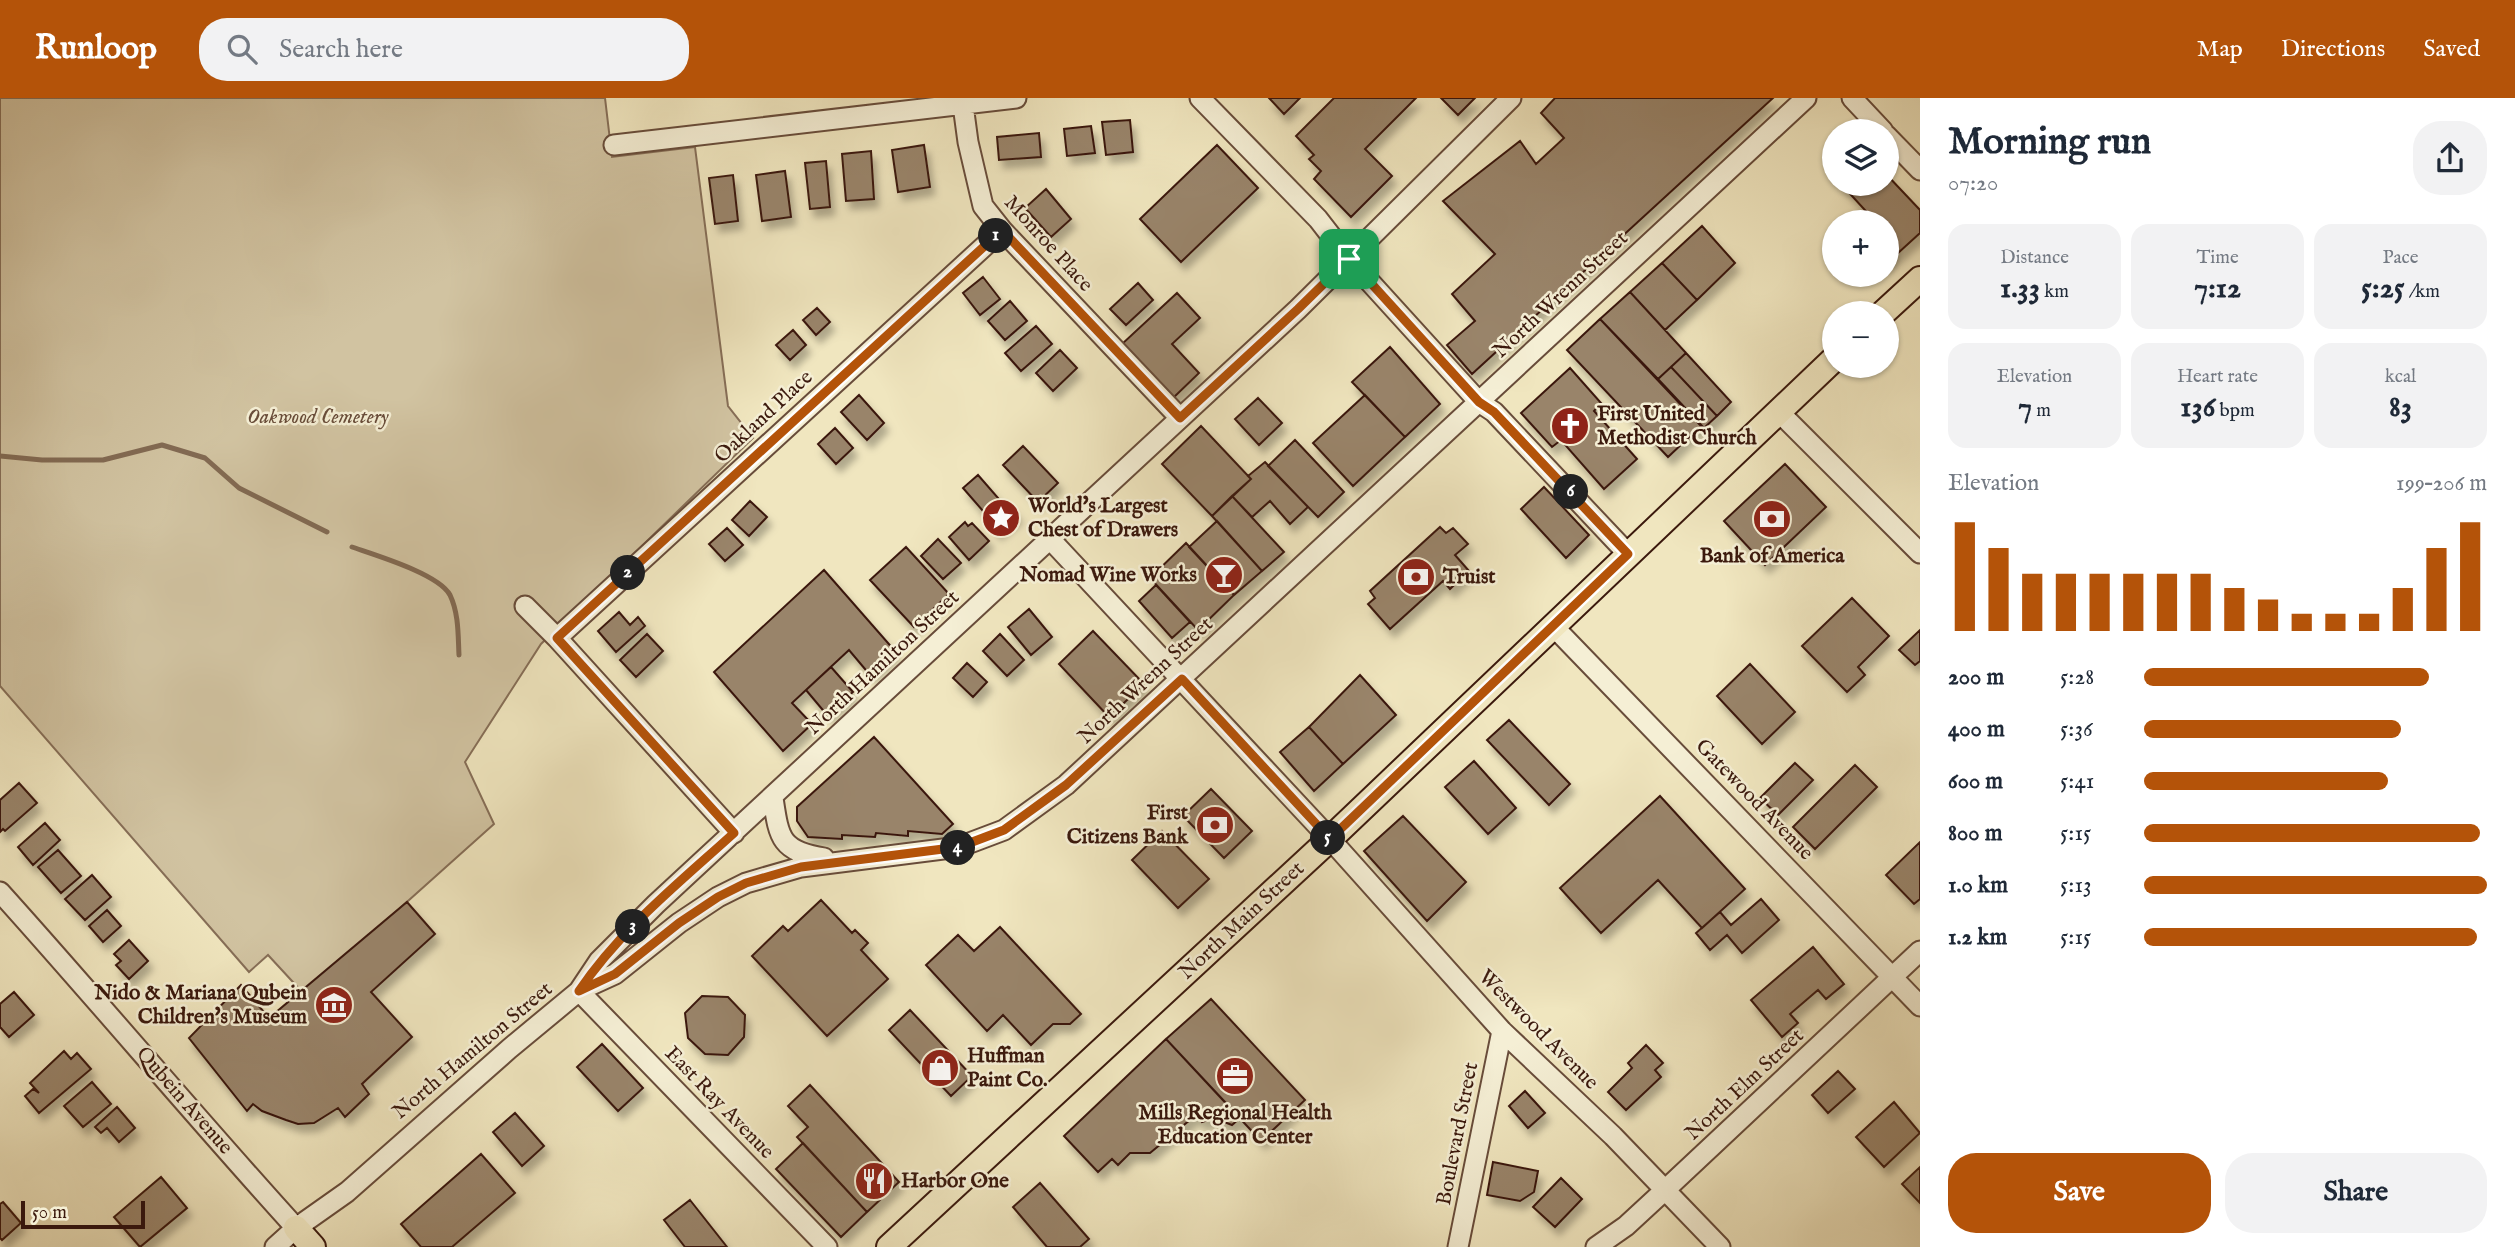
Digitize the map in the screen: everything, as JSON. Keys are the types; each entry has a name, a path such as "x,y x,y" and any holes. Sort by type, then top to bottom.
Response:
{"main road":[{"path":"1896,301 1920,279"},
{"name":"North Main Street","path":"889,1247 1330,839 1822,370"},
{"name":"Qubein Avenue","path":"296,1228 313,1247"}],"street":[{"path":"614,145 1016,98"},
{"path":"1200,98 1318,219 1349,259 1479,402 1494,412 1628,554"},
{"name":"North Hamilton Street","path":"275,1247 296,1228 347,1192 579,991 599,961 656,904 1298,309 1511,98"},
{"name":"North Wrenn Street","path":"579,991 615,974 679,923 718,897 746,883 801,867 959,847 1004,830 1066,785 1806,98"},
{"path":"1852,98 1872,119"},
{"name":"Monroe Place","path":"963,105 968,142 983,206 1002,230 1180,418"},
{"path":"1899,148 1920,170"},
{"name":"Oakland Place","path":"557,638 1002,230"},
{"path":"1777,411 1920,553"},
{"name":"Westwood Avenue","path":"1050,539 1330,839 1502,1031 1613,1136 1720,1247"},
{"path":"525,606 734,833"},
{"name":"Gatewood Avenue","path":"1553,626 1894,976 1920,1006"},
{"path":"773,797 779,831 794,851 803,855 844,861"},
{"name":"Qubein Avenue","path":"0,892 296,1228"},
{"name":"North Elm Street","path":"1597,1247 1626,1226 1920,951"},
{"name":"East Ray Avenue","path":"579,991 827,1247"},
{"name":"Boulevard Street","path":"1458,1247 1502,1031"}],"green space":[{"name":"Oakwood Cemetery","path":"0,98 605,98 612,157 695,147 728,406 753,438 541,644 465,762 494,824 304,994 268,955 249,972 0,686"}],"building":[{"path":"1269,98 1300,98 1284,114"},
{"path":"1334,98 1416,98 1365,149 1392,176 1351,217 1314,179 1321,171 1309,159 1314,155 1296,136"},
{"path":"1441,98 1475,98 1458,115"},
{"path":"1555,98 1773,98 1472,374 1447,345 1475,321 1452,294 1495,254 1443,201 1520,141 1536,164 1564,138 1541,113"},
{"path":"1130,120 1133,152 1106,155 1102,122"},
{"path":"1091,126 1095,153 1067,156 1064,129"},
{"path":"1039,133 1041,157 999,160 997,137"},
{"path":"924,145 930,187 898,192 892,150"},
{"path":"1217,145 1258,188 1181,262 1140,219"},
{"path":"871,151 874,199 846,201 842,154"},
{"path":"826,161 830,207 810,209 805,163"},
{"path":"785,171 791,217 762,221 756,175"},
{"path":"733,175 738,221 715,224 709,178"},
{"path":"1899,188 1920,210 1920,233 1899,252 1899,210 1865,210 1852,196 1899,196"},
{"path":"1046,189 1071,219 1051,237 1025,208"},
{"path":"1702,226 1735,263 1697,300 1662,263"},
{"path":"1662,263 1697,300 1665,330 1630,292"},
{"path":"983,277 1000,299 980,315 963,293"},
{"path":"1138,283 1153,300 1126,325 1110,309"},
{"path":"1630,292 1686,353 1658,379 1600,319"},
{"path":"1177,293 1200,318 1172,344 1199,373 1172,399 1122,344"},
{"path":"1010,301 1027,321 1005,340 988,321"},
{"path":"817,308 830,322 816,335 803,320"},
{"path":"1600,319 1701,426 1668,457 1567,350"},
{"path":"1036,326 1052,344 1021,371 1005,353"},
{"path":"793,330 806,345 790,360 776,345"},
{"path":"1390,347 1440,404 1405,437 1352,382"},
{"path":"1060,350 1077,368 1053,391 1036,373"},
{"path":"1686,353 1731,402 1717,416 1671,367"},
{"path":"1671,367 1717,416 1704,428 1658,379"},
{"name":"First United Methodist Church","path":"1570,368 1601,403 1594,411 1637,459 1604,489 1561,440 1552,447 1521,413"},
{"path":"859,395 884,423 867,440 841,412"},
{"path":"1365,395 1405,437 1353,486 1313,443"},
{"path":"1258,398 1282,423 1259,445 1235,419"},
{"path":"1201,426 1251,479 1212,516 1162,464"},
{"path":"835,428 853,448 836,464 818,444"},
{"path":"1295,440 1344,492 1318,517 1268,466"},
{"path":"1023,446 1058,483 1038,502 1003,465"},
{"path":"1265,462 1308,507 1290,524 1270,501 1252,517 1232,496 1251,479 1248,476"},
{"path":"1785,464 1826,507 1765,565 1724,521"},
{"path":"978,475 1004,505 1007,503 1018,515 997,532 988,521 990,519 963,488"},
{"path":"1544,487 1589,535 1566,558 1521,509"},
{"path":"1232,496 1284,552 1262,571 1212,516"},
{"path":"750,501 767,517 749,536 732,520"},
{"path":"1217,521 1262,571 1234,595 1189,547"},
{"path":"965,522 968,526 972,523 989,541 969,560 949,537"},
{"path":"1440,527 1446,533 1453,528 1468,544 1455,555 1469,571 1450,589 1443,581 1390,629 1368,604 1375,598 1370,591"},
{"path":"727,528 743,545 725,561 709,544"},
{"path":"938,539 961,563 943,579 921,556"},
{"path":"1186,543 1234,595 1198,630 1150,578"},
{"path":"906,547 949,594 914,627 870,580"},
{"path":"824,570 895,651 870,675 849,650 792,703 812,724 783,751 714,672"},
{"path":"1156,585 1190,622 1172,638 1139,601"},
{"path":"1852,598 1889,636 1858,667 1865,675 1847,692 1802,646"},
{"path":"1029,609 1052,637 1031,655 1008,627"},
{"path":"619,612 630,625 638,617 645,626 616,652 598,631"},
{"path":"1920,630 1920,661 1915,665 1899,650"},
{"path":"1093,631 1144,684 1109,717 1059,664"},
{"path":"647,634 663,651 636,677 620,660"},
{"path":"1000,634 1024,660 1007,676 983,651"},
{"path":"967,663 987,682 973,697 953,678"},
{"path":"1750,664 1795,712 1762,744 1717,696"},
{"path":"831,667 853,692 827,715 806,690"},
{"path":"1360,675 1396,715 1343,764 1309,727"},
{"path":"1509,720 1570,784 1549,805 1487,740"},
{"path":"1309,727 1343,764 1314,791 1280,752"},
{"path":"874,737 953,824 942,834 908,831 908,836 876,833 875,837 842,835 842,839 808,837 797,821 797,807"},
{"path":"1474,761 1516,808 1488,834 1445,787"},
{"path":"1795,763 1813,780 1778,815 1760,798"},
{"path":"1855,765 1877,787 1815,849 1793,827"},
{"path":"19,783 37,803 5,831 3,829 0,832 0,800"},
{"path":"1211,789 1252,831 1224,858 1183,816"},
{"path":"1660,796 1745,889 1702,928 1658,880 1601,933 1560,888"},
{"path":"1403,816 1466,882 1427,921 1364,851"},
{"path":"45,823 60,840 33,865 18,847"},
{"path":"1162,831 1209,879 1178,908 1132,860"},
{"path":"1920,842 1920,899 1914,904 1886,875"},
{"path":"58,850 81,876 61,893 38,867"},
{"path":"92,875 111,897 85,920 65,899"},
{"path":"1761,899 1779,920 1742,953 1727,935 1710,950 1696,933 1720,912 1731,925"},
{"path":"821,900 852,933 855,930 868,943 861,950 888,979 827,1036 752,956 783,926 788,931"},
{"name":"Nido & Mariana Qubein Children's Museum","path":"407,902 435,934 371,992 412,1037 362,1084 369,1094 345,1117 338,1108 314,1123 298,1124 262,1111 253,1104 247,1111 189,1038 241,985 269,1018"},
{"path":"107,910 121,926 103,942 89,926"},
{"path":"1000,927 1081,1014 1070,1024 1053,1024 1031,1045 1003,1015 987,1031 926,965 958,935 974,951"},
{"path":"129,940 148,961 129,979 116,965 121,961 114,954"},
{"path":"1813,947 1844,984 1826,999 1818,990 1790,1014 1798,1023 1782,1037 1751,1000"},
{"path":"14,992 34,1015 9,1037 0,1027 0,1004"},
{"path":"702,996 728,997 745,1015 744,1037 728,1055 705,1054 688,1038 685,1013"},
{"path":"1211,999 1305,1100 1261,1141 1166,1039"},
{"path":"910,1010 972,1076 951,1096 889,1030"},
{"path":"1166,1039 1240,1118 1232,1125 1214,1118 1202,1122 1196,1115 1150,1153 1130,1153 1118,1165 1112,1159 1098,1172 1064,1136"},
{"path":"602,1044 643,1088 618,1111 577,1067"},
{"path":"1646,1045 1663,1063 1655,1070 1661,1077 1626,1110 1608,1092 1632,1068 1628,1063"},
{"path":"64,1051 71,1059 77,1053 91,1069 39,1113 25,1096 33,1089 39,1093 30,1083"},
{"path":"1838,1071 1855,1089 1828,1113 1812,1095"},
{"path":"92,1082 111,1104 83,1127 64,1106"},
{"path":"810,1085 899,1182 867,1212 797,1137 808,1127 788,1106"},
{"path":"1525,1091 1545,1113 1528,1128 1509,1106"},
{"path":"1894,1102 1920,1133 1884,1167 1856,1137"},
{"path":"117,1107 135,1128 119,1142 107,1128 101,1133 95,1127"},
{"path":"515,1113 544,1146 522,1166 493,1132"},
{"path":"803,1143 867,1212 841,1237 776,1169"},
{"path":"481,1154 515,1193 452,1247 421,1247 401,1224"},
{"path":"1493,1162 1538,1171 1534,1192 1520,1201 1487,1195"},
{"path":"1920,1167 1920,1203 1902,1184"},
{"path":"161,1177 187,1208 140,1247 114,1217"},
{"path":"1561,1178 1582,1199 1555,1227 1533,1207"},
{"path":"1040,1183 1089,1239 1080,1247 1047,1247 1013,1207"},
{"path":"690,1200 727,1247 685,1247 664,1220"},
{"path":"3,1202 21,1223 2,1240 0,1204"}],"waterway":[{"path":"0,456 42,460 103,460 162,445 205,458 239,488 327,532"},
{"path":"352,547 405,566 444,587 455,610 459,655"}],"place":[{"name":"First United Methodist Church","path":"1570,426"},
{"name":"World's Largest Chest of Drawers","path":"1001,518"},
{"name":"Bank of America","path":"1772,519"},
{"name":"Nomad Wine Works","path":"1224,575"},
{"name":"Truist","path":"1416,577"},
{"name":"First Citizens Bank","path":"1215,825"},
{"name":"Nido & Mariana Qubein Children's Museum","path":"334,1005"},
{"name":"Huffman Paint Co.","path":"940,1068"},
{"name":"Mills Regional Health Education Center","path":"1235,1076"},
{"name":"Harbor One","path":"874,1181"}],"route":[{"path":"1002,230 1180,418 1349,259 1479,402 1494,412 1628,554 1330,839 1182,679 1066,785 1004,830 959,847 801,867 746,883 718,897 679,923 615,974 579,991 599,961 656,904 734,833 557,638 1002,230"}]}
